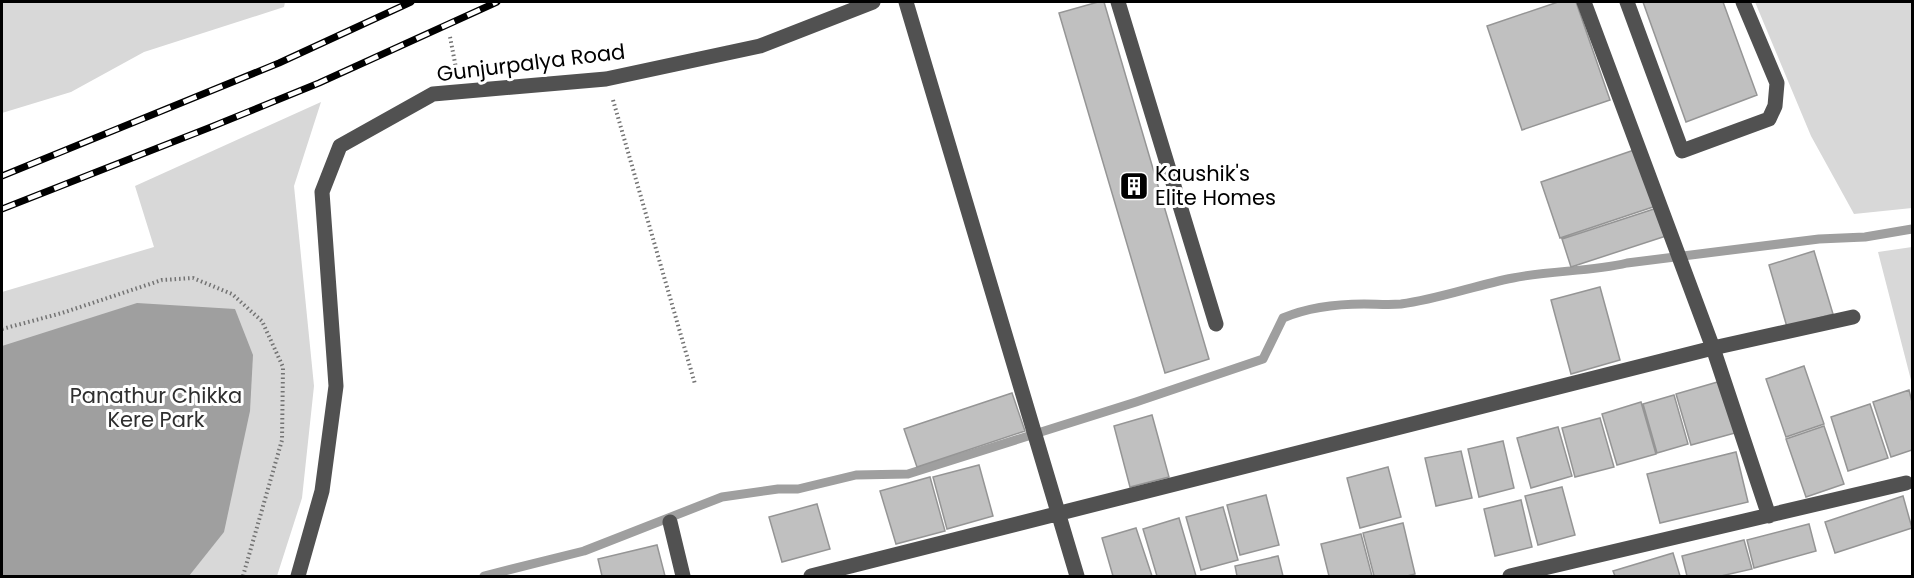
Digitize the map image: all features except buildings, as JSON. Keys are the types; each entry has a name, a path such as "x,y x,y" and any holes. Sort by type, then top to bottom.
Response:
{"street":[{"name":"Gunjurpalya Road","path":"298,576 322,491 336,386 322,192 340,146 433,94 606,79 760,46 873,2"},
{"path":"906,2 1077,576"},
{"path":"1118,2 1216,324"},
{"path":"1584,2 1713,348 1769,516"},
{"path":"1627,2 1682,152 1770,119 1776,106 1777,83 1743,2"},
{"path":"811,576 1713,348 1853,317"},
{"path":"1510,576 1906,483"},
{"path":"670,522 683,576"}],"path":[{"path":"450,37 456,69"},
{"path":"606,79 695,384"},
{"path":"2,329 62,313 162,280 193,278 232,294 262,321 283,367 282,440 243,576"}],"green space":[{"path":"2,2 285,2 284,7 144,52 71,92 2,113"},
{"path":"1755,2 1912,2 1912,208 1854,214 1811,136"},
{"name":"Panathur Chikka Kere Park","path":"321,102 294,186 314,386 302,498 277,576 2,576 2,292 154,247 135,186"},
{"path":"1912,247 1912,384 1878,252"}],"shaded area":[{"path":"137,303 235,309 253,355 250,411 224,532 189,576 2,576 2,346"}],"waterway":[{"path":"484,576 584,551 722,497 778,489 798,489 856,475 908,474 1136,402 1263,359 1283,318 1313,309 1343,305 1401,304 1527,275 1599,268 1819,239 1865,237 1912,229"}],"railway":[{"path":"2,176 279,63 411,2"},
{"path":"2,209 319,83 497,2"}],"place":[{"name":"Kaushik's Elite Homes","path":"1134,186"}]}
